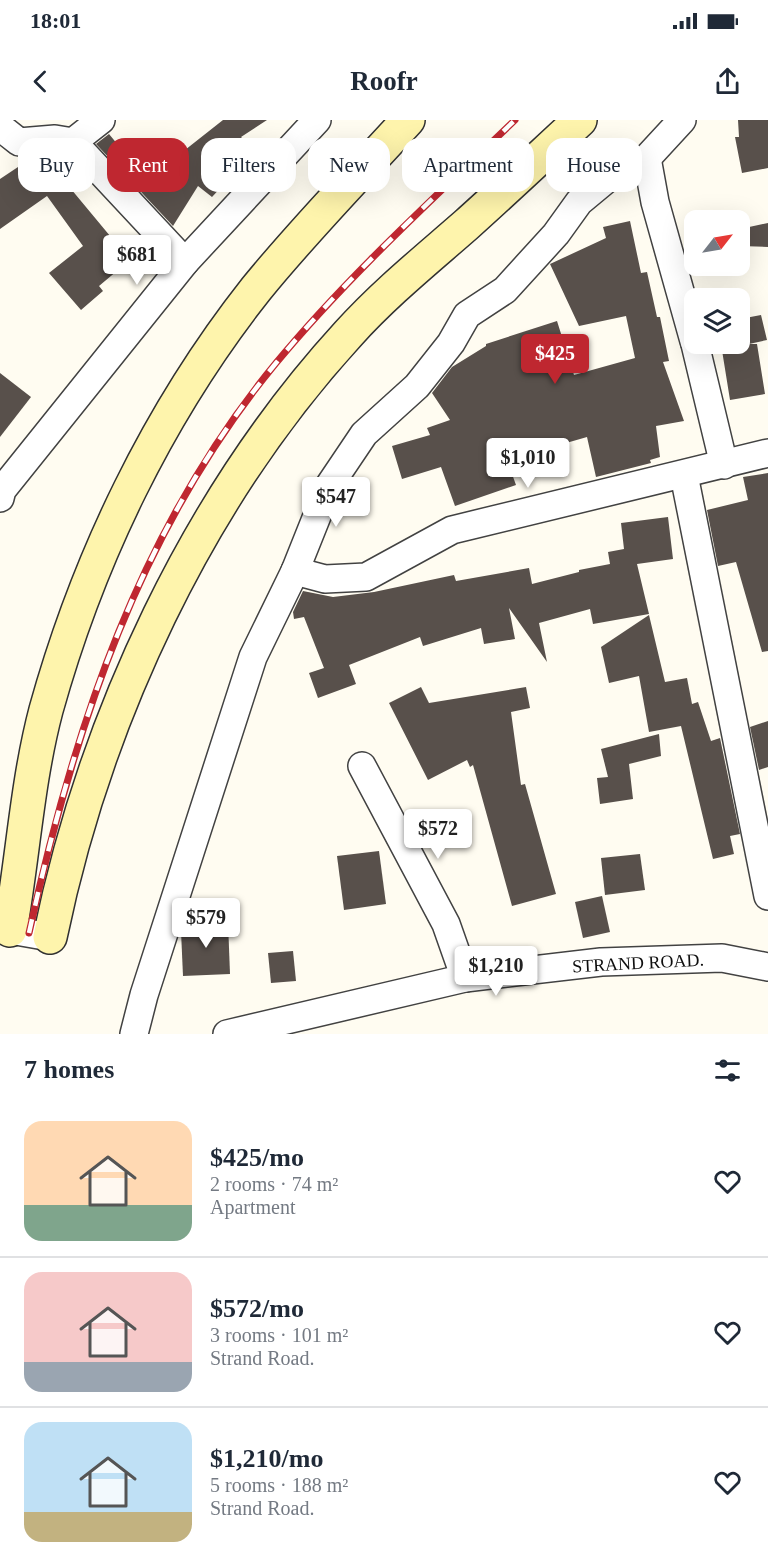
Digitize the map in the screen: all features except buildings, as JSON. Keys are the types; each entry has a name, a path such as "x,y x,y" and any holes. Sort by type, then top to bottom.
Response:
{"main road":[{"path":"10,930 31,786 46,713 67,640 106,537 171,415 256,290 408,120"},
{"path":"50,937 63,873 82,812 136,670 173,590 254,454 302,389 349,333 396,286 580,120"}],"street":[{"path":"78,138 101,120"},
{"path":"1,492 184,262 317,120"},
{"path":"134,1034 144,995 253,657 295,571 329,486 364,434 417,386 451,343 467,315 505,290 556,234 579,202 620,168 647,158 682,120"},
{"path":"2,132 18,141"},
{"path":"647,158 655,202 684,304"},
{"path":"95,166 184,262"},
{"path":"698,354 717,424 724,465"},
{"path":"295,571 326,579 366,577 452,530 768,453"},
{"path":"684,475 768,896"},
{"path":"362,766 446,924 465,978"},
{"path":"10,930 50,937"},
{"name":"STRAND ROAD.","path":"227,1034 465,978 601,962 722,958 768,967"}],"railway":[{"path":"29,933 67,780 91,706 118,633 150,562 186,493 228,426 276,363 304,331 392,238 515,120"}]}
